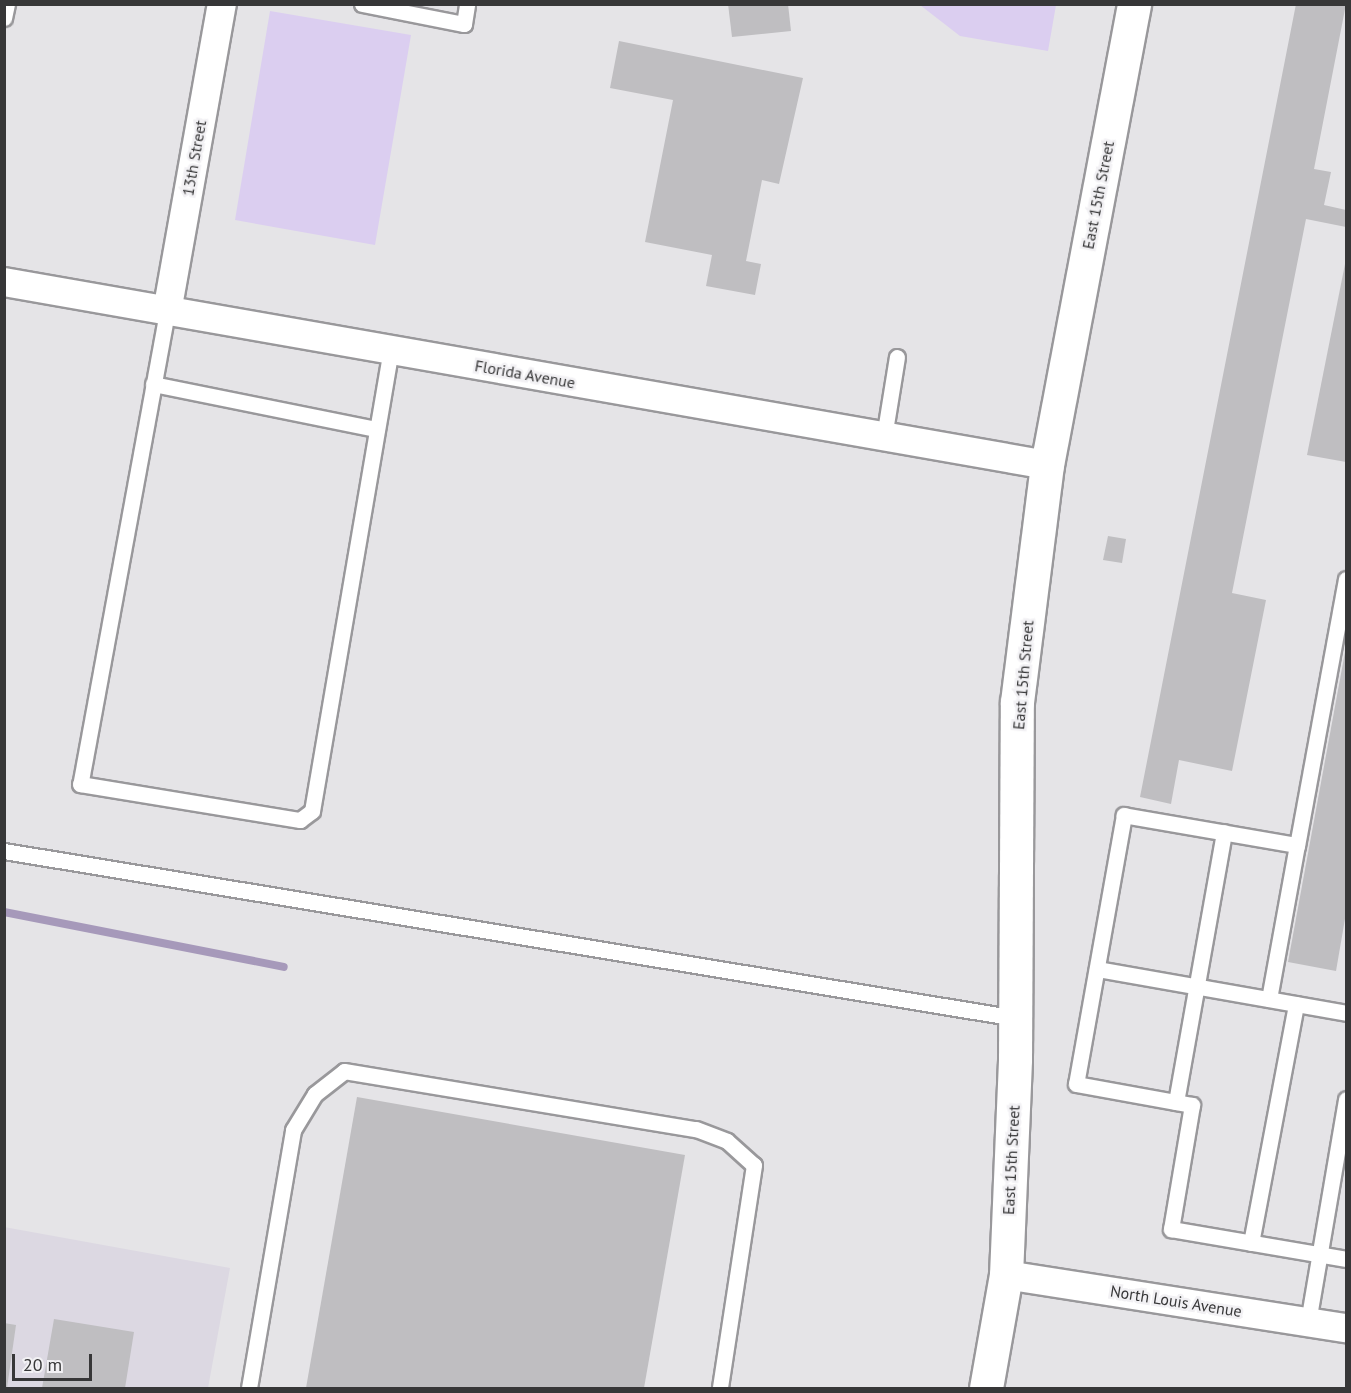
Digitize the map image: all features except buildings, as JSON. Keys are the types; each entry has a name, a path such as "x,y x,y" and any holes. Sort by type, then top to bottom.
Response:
{"street":[{"name":"13th Street","path":"167,312 222,4"},
{"name":"East 15th Street","path":"986,1389 1006,1275 1016,1018 1017,702 1047,465 1134,4"},
{"name":"Florida Avenue","path":"4,282 1047,465"},
{"name":"North Louis Avenue","path":"1006,1275 1347,1328"}],"lane":[{"path":"4,18 7,4"},
{"path":"362,4 464,24 467,4"},
{"path":"167,312 80,784 300,820 312,811 391,351"},
{"path":"884,437 897,357"},
{"path":"153,384 377,429"},
{"path":"1269,999 1347,579"},
{"path":"1297,845 1124,815 1077,1084 1192,1105 1171,1229 1347,1259"},
{"path":"1176,1102 1224,832"},
{"path":"4,851 1016,1018"},
{"path":"1097,969 1347,1013"},
{"path":"1251,1243 1296,1004"},
{"path":"249,1389 293,1130 315,1094 344,1071 696,1130 727,1141 754,1165 720,1389"},
{"path":"1308,1322 1347,1099"}],"shaded area":[{"path":"920,5 1056,5 1048,51 960,36"},
{"path":"270,11 411,35 375,245 235,220"},
{"path":"4,1227 230,1268 208,1388 5,1388"}],"waterway":[{"path":"4,912 284,967"}]}
